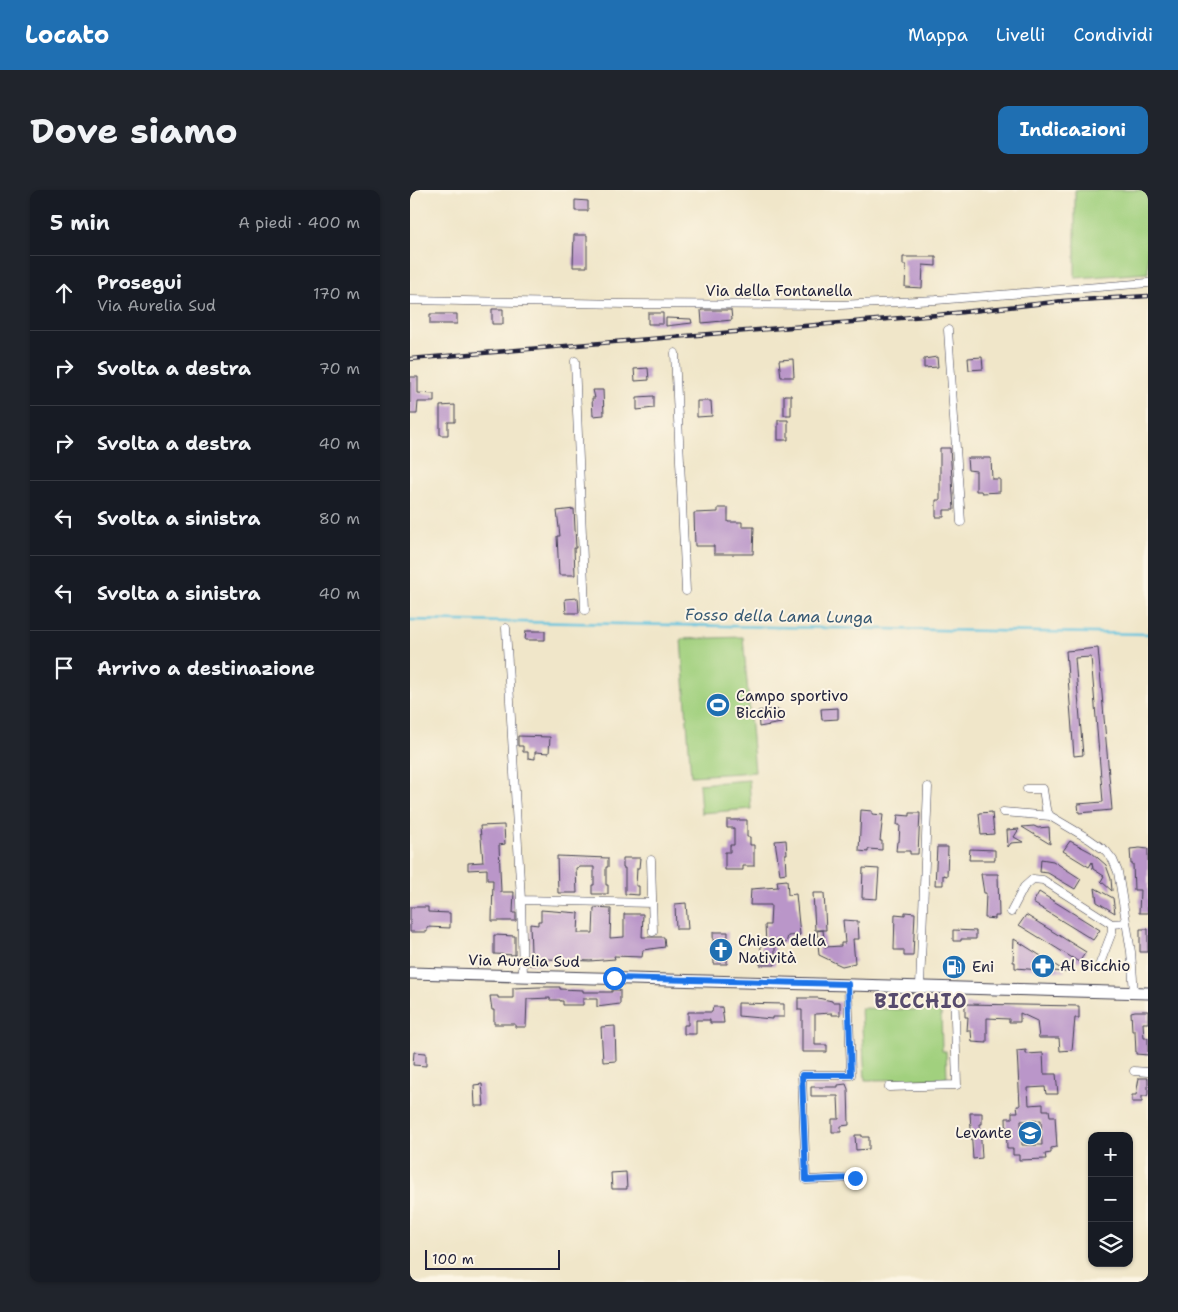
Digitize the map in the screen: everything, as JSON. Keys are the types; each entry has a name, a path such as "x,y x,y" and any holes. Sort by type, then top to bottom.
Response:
{"main road":[{"name":"Via Aurelia Sud","path":"410,973 1148,993"}],"street":[{"name":"Via della Fontanella","path":"410,300 840,305 936,300 1148,283"},
{"path":"948,330 962,522"},
{"path":"675,353 686,591"},
{"path":"574,361 585,610"},
{"path":"506,628 521,900 523,976"},
{"path":"920,986 928,787"},
{"path":"1027,789 1043,789 1046,809 1050,816"},
{"path":"1003,812 1050,816 1095,843 1113,860 1118,872 1131,952 1134,993"},
{"path":"651,860 653,932"},
{"path":"1011,912 1024,887 1033,879 1043,880 1112,924 1126,923"},
{"path":"521,900 652,903"},
{"path":"1099,966 1112,932 1112,924"},
{"path":"848,984 851,1075 802,1075 806,1180 855,1178"},
{"path":"888,1087 957,1085 954,987"},
{"path":"1134,1071 1148,1072"}],"green space":[{"path":"1075,190 1148,190 1148,273 1075,278"},
{"name":"Campo sportivo Bicchio","path":"743,637 755,772 691,776 681,639"},
{"path":"749,780 751,809 701,813 699,784"},
{"path":"861,1008 941,1011 942,1051 946,1051 947,1079 865,1080"}],"building":[{"path":"575,200 588,201 588,211 575,211"},
{"path":"574,235 587,235 587,267 573,267"},
{"path":"903,257 936,257 936,266 923,265 922,288 905,287 906,265 903,265"},
{"path":"492,309 503,309 503,324 492,324"},
{"path":"701,310 731,310 732,320 702,323"},
{"path":"648,313 663,313 663,324 648,324"},
{"path":"430,314 457,314 457,324 430,324"},
{"path":"666,318 691,319 692,323 666,326"},
{"path":"937,357 938,367 924,368 924,359"},
{"path":"982,357 983,369 969,370 968,358"},
{"path":"793,359 794,377 781,377 779,360"},
{"path":"648,368 649,380 635,381 634,369"},
{"path":"410,377 418,377 418,393 434,394 434,402 418,402 417,414 410,414"},
{"path":"593,390 603,390 604,415 593,416 592,398 595,398"},
{"path":"784,395 791,395 791,415 784,415"},
{"path":"654,396 654,408 637,410 637,397"},
{"path":"697,401 711,401 712,416 697,417"},
{"path":"455,405 455,422 448,422 448,435 440,435 440,406"},
{"path":"778,420 788,420 788,440 778,440"},
{"path":"940,448 950,448 954,510 944,510 944,517 936,517 936,500 940,500"},
{"path":"967,458 991,458 992,479 1000,479 1000,492 982,493 981,491 976,491 976,471 968,470"},
{"path":"718,508 728,508 728,522 742,522 742,527 754,527 753,554 714,554 714,546 695,546 694,513 718,512"},
{"path":"574,509 575,575 559,575 557,536 560,536 557,511"},
{"path":"578,598 579,613 566,613 565,599"},
{"path":"526,631 545,631 545,640 525,640"},
{"path":"1098,648 1112,810 1079,813 1078,804 1103,802 1091,657 1075,658 1083,755 1074,756 1066,651"},
{"path":"838,708 838,719 822,720 821,709"},
{"path":"780,710 781,723 759,727 758,711"},
{"path":"518,736 550,737 549,753 535,752 535,759 528,758 528,752 523,752 523,746 518,746"},
{"path":"861,810 883,815 880,841 882,841 882,850 868,849 868,852 859,851"},
{"path":"992,812 994,834 981,835 979,813"},
{"path":"910,813 920,813 918,854 910,854 910,851 896,851 897,842 899,842 900,825 897,825 898,815 910,816"},
{"path":"727,820 747,820 747,837 750,837 750,845 754,845 754,866 743,866 743,870 725,870 725,852 730,852 730,845 734,845 734,828 727,828"},
{"path":"504,825 505,844 499,845 501,892 514,892 513,913 516,913 516,921 492,921 493,880 487,880 487,869 468,870 468,863 483,862 480,826"},
{"path":"1034,826 1038,828 1049,827 1050,844 1022,827"},
{"path":"1019,829 1014,837 1023,842 1011,843 1008,847 1007,830"},
{"path":"786,840 786,873 780,874 775,841"},
{"path":"1070,841 1091,852 1106,865 1111,879 1112,891 1101,881 1104,876 1093,869 1092,862 1089,867 1063,851"},
{"path":"937,847 948,847 947,876 943,875 943,885 935,885"},
{"path":"970,849 995,850 995,860 969,860"},
{"path":"1130,849 1148,849 1148,913 1139,913 1140,890 1134,890 1133,864 1131,864"},
{"path":"557,856 608,858 606,885 608,885 608,894 592,894 594,867 576,868 577,893 558,893"},
{"path":"623,858 640,858 639,868 637,868 636,886 639,886 639,895 625,894"},
{"path":"1041,859 1053,861 1081,879 1075,889 1048,873 1040,872"},
{"path":"863,868 879,869 877,899 862,898"},
{"path":"981,874 998,874 999,916 995,916 995,919 985,918 986,893 984,893"},
{"path":"787,880 788,895 796,894 800,935 788,936 786,943 775,944 775,965 760,965 761,945 766,945 765,925 770,925 771,905 750,905 751,889 778,887 777,881"},
{"path":"1095,888 1113,898 1115,913 1097,902"},
{"path":"1039,892 1100,930 1093,940 1033,903"},
{"path":"813,893 824,893 826,930 815,930"},
{"path":"686,903 688,929 676,929 675,904"},
{"path":"410,907 428,907 428,912 450,913 450,928 427,927 427,932 410,932"},
{"path":"594,908 611,909 610,938 624,937 624,914 643,914 642,937 664,937 665,947 643,950 642,957 614,956 615,959 590,961 548,959 546,964 529,965 529,952 531,952 530,924 538,925 538,921 541,921 541,910 579,913 578,933 593,933"},
{"path":"905,912 915,913 913,956 904,956 904,950 894,950 895,914 905,915"},
{"path":"1026,915 1086,952 1079,962 1019,925"},
{"path":"843,920 858,921 859,939 853,939 855,963 842,966 819,955 817,931 823,930 825,947 841,946 841,943 845,943"},
{"path":"1140,929 1148,929 1148,952 1140,952"},
{"path":"953,930 976,931 976,939 953,941"},
{"name":"Chiesa della Natività","path":"713,932 728,932 727,964 714,964"},
{"path":"494,935 515,936 515,955 494,954"},
{"path":"1014,939 1066,972 1015,968 1015,962 1013,962"},
{"path":"560,987 560,989 583,990 583,992 612,992 612,990 620,990 620,1004 597,1007 597,999 583,999 583,1005 563,1005 563,1001 550,1000 550,998 527,999 526,1027 515,1027 515,1024 494,1024 494,1010 492,1010 490,996 513,998 513,988"},
{"path":"798,998 818,998 840,1002 840,1015 832,1015 832,1013 815,1014 815,1045 827,1045 827,1052 802,1052 802,1010 798,1010"},
{"path":"738,1003 784,1004 784,1017 772,1017 772,1019 738,1016"},
{"path":"965,1004 1079,1006 1079,1018 1075,1018 1072,1050 1060,1051 1059,1038 1039,1038 1037,1021 1020,1013 1020,1022 1009,1022 1009,1019 987,1018 987,1043 972,1042 971,1031 967,1031 968,1017 965,1017"},
{"path":"713,1007 722,1007 724,1023 696,1020 696,1034 684,1034 684,1025 688,1025 688,1012 712,1012"},
{"path":"1148,1011 1148,1023 1143,1023 1144,1038 1148,1038 1148,1055 1136,1054 1135,1031 1132,1031 1131,1012"},
{"path":"615,1026 616,1061 603,1062 601,1027"},
{"path":"1026,1050 1026,1054 1043,1053 1044,1074 1056,1074 1058,1094 1046,1094 1045,1087 1028,1088 1029,1105 1043,1104 1043,1110 1049,1110 1050,1116 1055,1116 1057,1147 1051,1148 1051,1153 1045,1154 1046,1159 1019,1160 1019,1155 1013,1155 1013,1149 1007,1149 1006,1118 1012,1118 1012,1112 1018,1112 1017,1106 1020,1106 1017,1051","holes":["1041,1120 1042,1145 1022,1145 1021,1121"]},
{"path":"414,1052 426,1053 426,1066 413,1065"},
{"path":"1139,1078 1148,1078 1148,1094 1147,1096 1142,1096 1142,1102 1132,1102 1132,1095 1136,1095"},
{"path":"482,1084 484,1106 475,1106 474,1085"},
{"path":"846,1084 848,1089 849,1125 841,1126 841,1132 832,1132 832,1119 839,1119 838,1096 811,1096 811,1087 838,1087 838,1085"},
{"path":"970,1113 982,1113 982,1124 980,1124 982,1158 973,1159"},
{"path":"855,1135 869,1137 869,1149 856,1150"},
{"path":"626,1172 627,1189 612,1189 611,1173"}],"waterway":[{"name":"Fosso della Lama Lunga","path":"410,620 1148,634"}],"railway":[{"path":"410,359 937,315 1063,301 1148,296"}],"place":[{"name":"Campo sportivo Bicchio","path":"718,705"},
{"name":"Chiesa della Natività","path":"721,950"},
{"name":"Al Bicchio","path":"1043,966"},
{"name":"Eni","path":"954,967"},
{"name":"Levante","path":"1030,1133"}],"district":[{"name":"BICCHIO","path":"921,1001"}],"route":[{"path":"614,978 848,984 851,1075 802,1075 806,1180 855,1178"}]}
